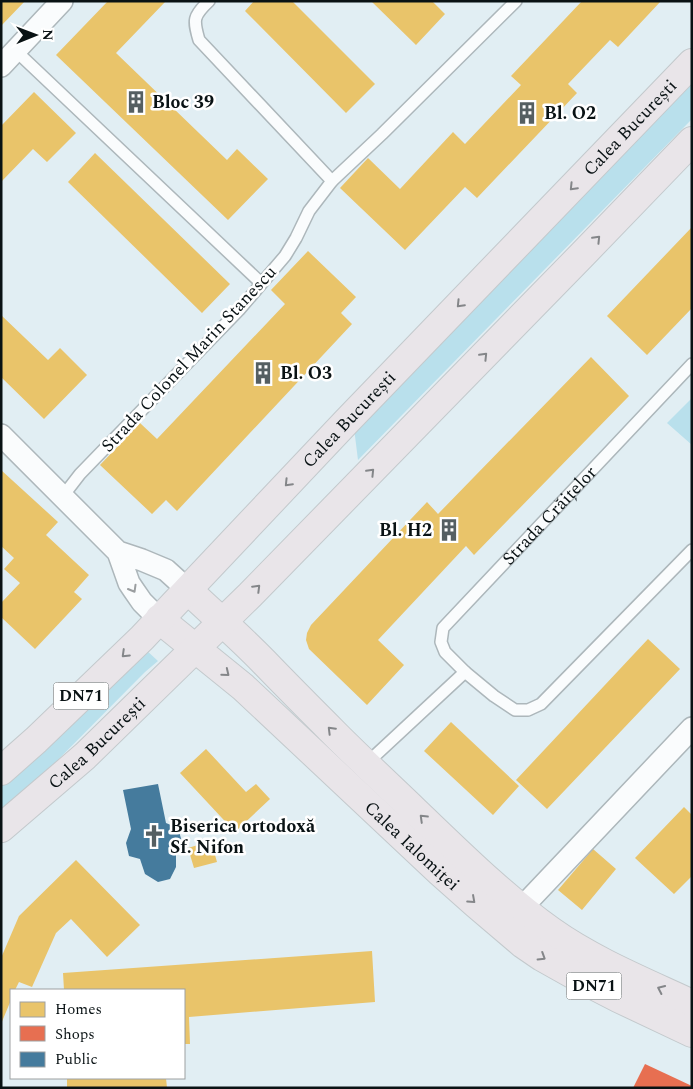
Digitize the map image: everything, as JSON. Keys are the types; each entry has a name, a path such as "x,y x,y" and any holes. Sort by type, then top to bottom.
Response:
{"main road":[{"name":"Calea București","path":"1,771 142,638 353,415 692,63"},
{"name":"Calea București","path":"5,828 85,756 286,559 692,141"},
{"name":"Calea Ialomiței","path":"188,590 265,663 366,764 491,882 512,918 542,957 618,998 692,1033"},
{"name":"Calea Ialomiței","path":"159,619 243,687 447,879 512,918 553,932 630,975 692,1004"}],"street":[{"path":"1,66 62,1"},
{"path":"1,435 118,552 132,589 159,619"},
{"path":"118,552 166,570 188,590"},
{"path":"512,918 692,728"}],"lane":[{"path":"209,1 199,11 194,24 199,40 332,181"},
{"name":"Strada Colonel Marin Stanescu","path":"63,496 80,474 239,310 284,256 296,238 309,210 332,181 516,1"},
{"path":"16,50 261,283"},
{"name":"Strada Crăițelor","path":"692,364 443,628 441,642 445,652 465,672 494,696 515,710 528,710 541,704 692,550"},
{"path":"366,764 465,672"}],"shaded area":[{"path":"692,80 692,119 358,460 354,428"},
{"path":"692,398 692,445 667,423"},
{"path":"145,649 158,661 25,793 1,809 1,780"}],"building: Homes":[{"path":"1,1 25,1 1,26"},
{"name":"Bloc 39","path":"108,1 166,1 116,53 227,160 237,149 268,179 228,220 56,55"},
{"path":"254,1 292,1 375,84 346,113 245,11"},
{"path":"371,1 432,1 445,14 416,45"},
{"name":"Bl. O2","path":"582,1 661,1 618,47 610,40 568,84 577,93 477,198 465,187 405,250 340,188 368,158 400,189 453,132 465,144 521,85 511,76"},
{"path":"34,92 76,133 47,162 33,149 1,182 1,126"},
{"path":"95,153 230,284 202,313 68,182"},
{"path":"692,227 692,308 647,355 607,316"},
{"name":"Bl. O3","path":"308,251 356,297 341,313 352,324 177,511 166,500 152,514 100,465 140,423 157,439 285,304 271,290"},
{"path":"1,315 48,360 60,348 87,375 44,419 1,377"},
{"name":"Bl. H2","path":"591,357 629,396 474,555 466,546 378,640 404,665 367,705 309,649 306,640 311,625 427,502 438,514"},
{"path":"1,470 58,522 46,535 89,575 74,592 82,599 35,649 1,617 1,603 20,583 4,569 14,558 1,546"},
{"path":"648,639 680,669 547,809 516,780"},
{"path":"451,722 519,786 493,815 424,751"},
{"path":"206,749 246,792 256,784 270,799 235,832 180,773"},
{"path":"684,807 692,815 692,876 674,894 635,858"},
{"path":"211,841 217,862 194,868 188,848"},
{"path":"593,849 616,869 582,910 558,890"},
{"path":"76,860 140,925 107,957 71,919 56,933 32,987 19,982 16,989 10,989 10,1002 1,1024 1,958 19,916"},
{"path":"372,951 375,1002 189,1017 190,1044 185,1044 185,989 64,989 63,973"},
{"path":"67,1079 166,1079 167,1088 67,1088"}],"building: Shops":[{"path":"645,1064 692,1086 692,1088 633,1088"}],"building: Public":[{"name":"Biserica ortodoxă Sf. Nifon","path":"158,784 166,823 178,828 182,842 176,853 176,867 170,879 158,882 145,874 140,859 129,856 126,843 131,829 123,790"}],"place":[{"name":"Bloc 39","path":"136,102"},
{"name":"Bl. O2","path":"527,113"},
{"name":"Bl. O3","path":"263,373"},
{"name":"Bl. H2","path":"449,530"},
{"name":"Biserica ortodoxă Sf. Nifon","path":"154,836"}]}
